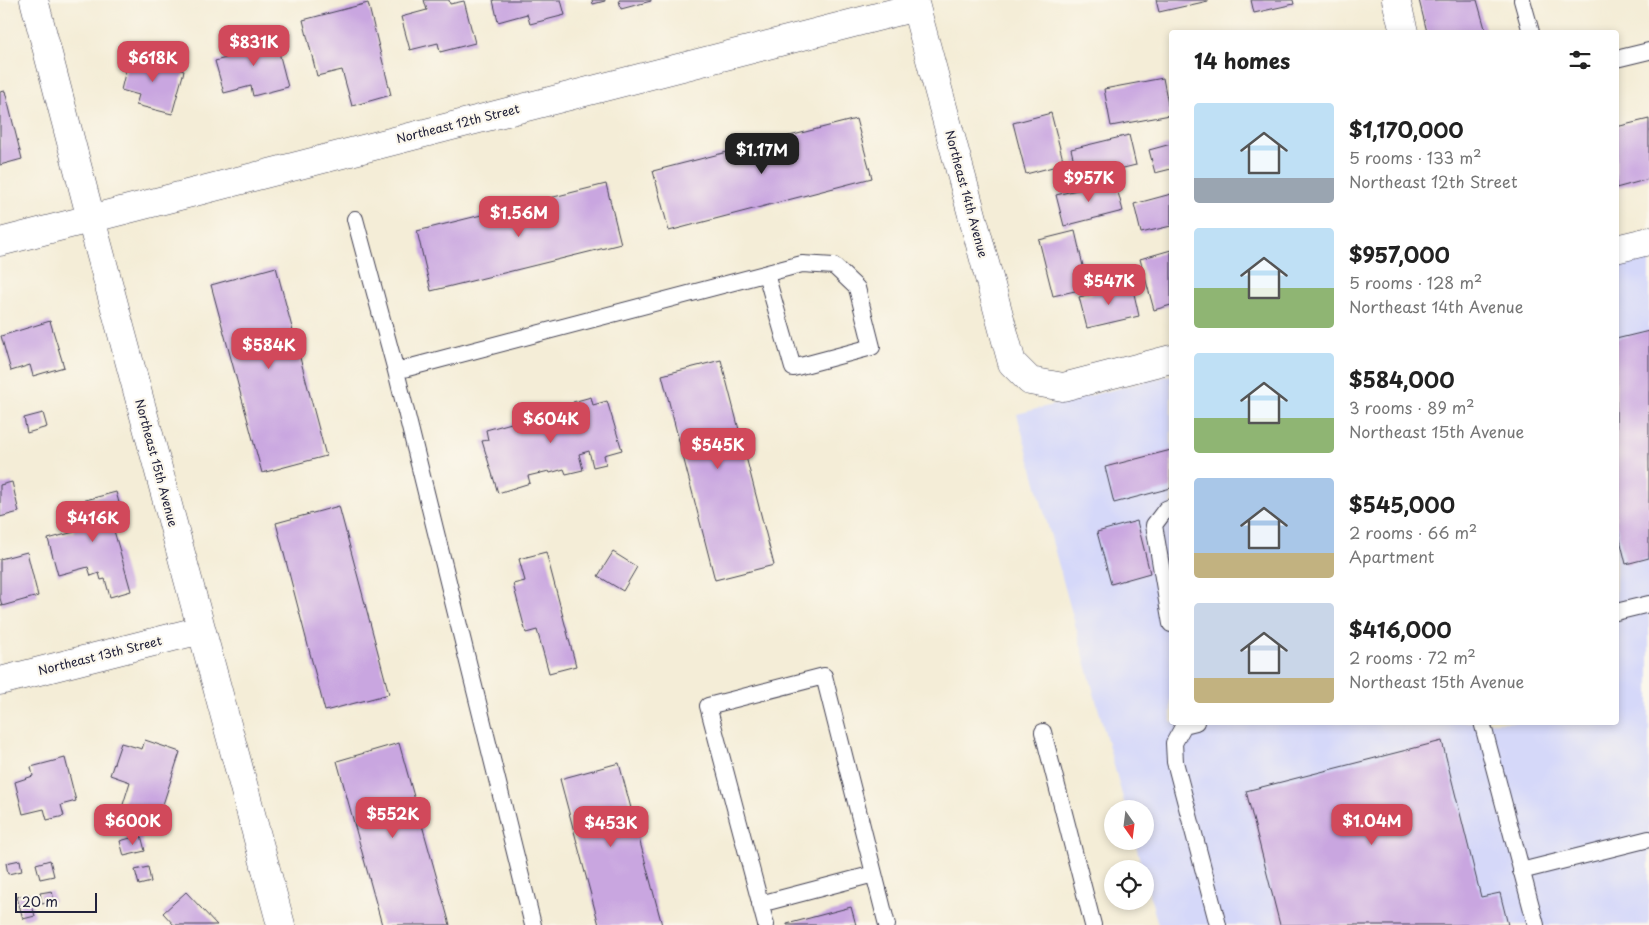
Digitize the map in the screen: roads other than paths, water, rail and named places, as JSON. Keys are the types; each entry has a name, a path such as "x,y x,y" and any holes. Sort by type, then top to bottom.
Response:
{"street":[{"name":"Northeast 15th Avenue","path":"34,0 90,218 281,925"},
{"path":"1396,0 1404,30"},
{"name":"Northeast 12th Street","path":"0,242 915,4"},
{"name":"Northeast 14th Avenue","path":"915,4 1012,363 1030,381 1063,387 1169,360"},
{"path":"1619,248 1649,241"},
{"name":"Northeast 13th Street","path":"0,681 201,630"}],"lane":[{"path":"1522,0 1530,30"},
{"path":"1619,58 1649,50"},
{"path":"355,219 396,371 532,925"},
{"path":"396,371 802,264 834,266 856,288 872,347 793,368 766,274"},
{"path":"1169,508 1166,509 1154,525 1169,612"},
{"path":"1619,611 1649,604"},
{"path":"766,925 708,706 824,676 887,925"},
{"path":"1184,725 1174,743 1175,762 1218,925"},
{"path":"1483,725 1536,925"},
{"path":"1042,732 1094,925"},
{"path":"1521,871 1649,839"},
{"path":"760,904 874,874"}]}
